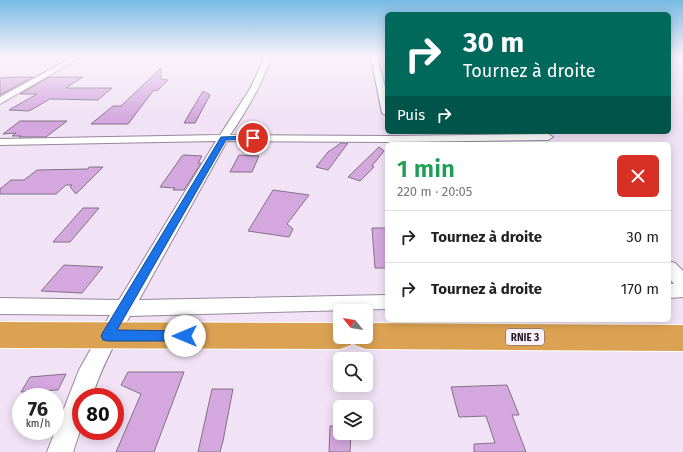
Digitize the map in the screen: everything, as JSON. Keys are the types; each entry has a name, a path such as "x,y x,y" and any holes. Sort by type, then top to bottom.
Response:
{"highway":[{"path":"0,335 333,336"},
{"name":"RNIE 3","path":"373,336 683,338"}],"street":[{"path":"0,101 41,78"},
{"path":"60,452 87,378 108,336 123,308 259,78"},
{"path":"382,78 385,98"},
{"path":"0,142 223,138 549,138"},
{"path":"671,269 683,282"},
{"path":"671,291 683,290"},
{"path":"0,306 123,308 385,302"}],"building":[{"path":"0,78 31,78 0,95"},
{"path":"47,78 81,78 66,88 112,88 98,100 50,99 29,111 9,110 37,94 20,94"},
{"path":"150,78 168,80 158,90 153,91 128,124 91,124 113,106 121,106"},
{"path":"203,91 210,95 195,123 184,123"},
{"path":"20,121 67,121 46,137 12,136 16,133 3,134"},
{"path":"341,143 348,143 328,170 316,167 328,152"},
{"path":"379,147 384,151 372,166 374,167 360,181 348,177"},
{"path":"239,155 259,156 252,172 230,172"},
{"path":"182,156 202,156 198,163 201,163 184,190 173,190 175,188 160,187"},
{"path":"89,167 103,167 76,194 70,187 72,185 66,185 56,194 0,194 0,189 11,180 24,180 37,170 88,169"},
{"path":"273,190 309,195 287,224 293,229 289,237 248,231"},
{"path":"83,208 99,208 70,242 53,242"},
{"path":"372,228 385,228 385,268 375,268"},
{"path":"64,265 103,267 82,293 41,291"},
{"path":"128,372 184,372 154,452 116,452 121,440 124,440 124,433 141,394 121,385"},
{"path":"66,374 59,388 23,388 30,377"},
{"path":"507,385 519,415 512,415 526,452 474,452 474,444 495,443 486,416 459,417 451,387"},
{"path":"212,389 233,389 223,441 220,452 198,452"},
{"path":"330,426 333,426 333,440 351,440 350,452 329,452"}],"route":[{"path":"185,336 108,336 223,138 253,138"}]}
